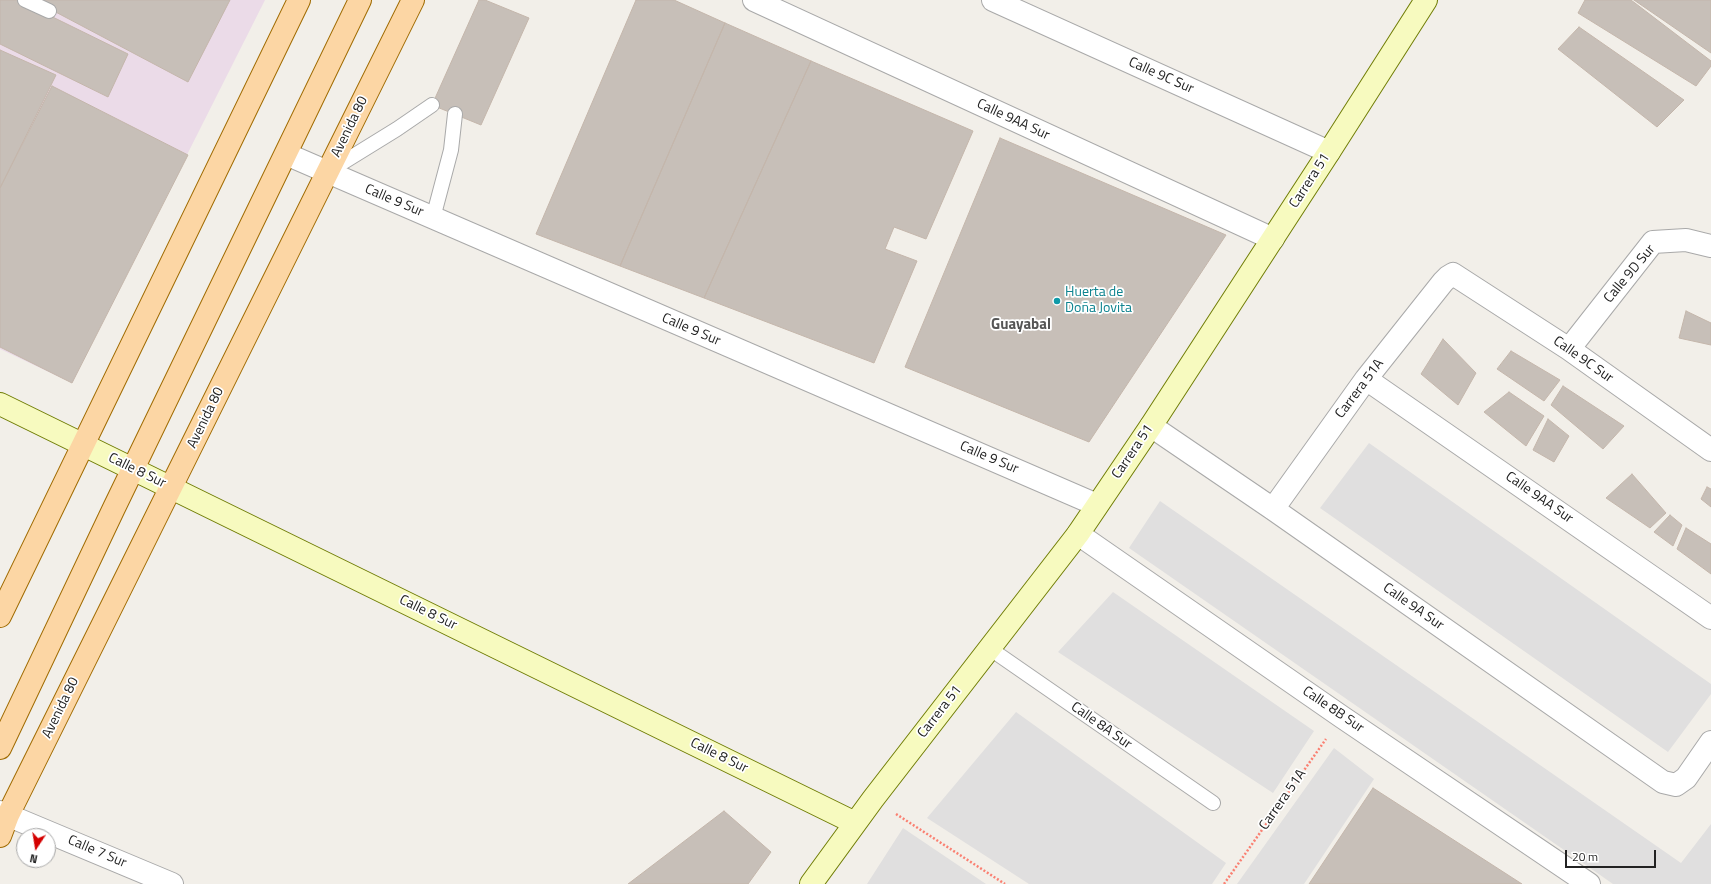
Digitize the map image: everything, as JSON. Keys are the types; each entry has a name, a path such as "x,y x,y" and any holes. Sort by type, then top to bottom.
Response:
{"main road":[{"path":"0,616 299,0"},
{"path":"0,748 360,0"},
{"name":"Avenida 80","path":"0,836 4,813 171,487 413,0"}],"street":[{"name":"Calle 9AA Sur","path":"754,0 1273,240"},
{"name":"Calle 9C Sur","path":"993,0 1330,152"},
{"name":"Carrera 51","path":"811,884 873,799 1078,534 1273,240 1426,0"},
{"name":"Calle 9 Sur","path":"286,154 1097,505"},
{"name":"Calle 9D Sur","path":"1569,349 1653,242 1686,240 1711,246"},
{"name":"Calle 9C Sur","path":"1453,274 1569,349 1711,450"},
{"name":"Carrera 51A","path":"1273,509 1366,379 1448,277 1453,274"},
{"name":"Calle 9AA Sur","path":"1366,379 1711,618"},
{"name":"Calle 8 Sur","path":"0,404 855,823"},
{"name":"Calle 9A Sur","path":"1151,426 1273,509 1663,782 1676,785 1686,778 1711,742"},
{"name":"Calle 8B Sur","path":"1078,534 1342,717 1589,884"},
{"name":"Calle 7 Sur","path":"4,813 172,884"}],"lane":[{"path":"25,0 49,11"},
{"path":"327,172 398,129 432,105"},
{"path":"433,218 451,150 455,114"},
{"name":"Calle 8A Sur","path":"989,648 1213,803"}],"path":[{"name":"Carrera 51A","path":"1224,884 1342,717"},
{"path":"873,799 1005,884"}],"shaded area":[{"path":"0,0 265,0 72,383 0,349"},
{"path":"1369,443 1711,684 1711,694 1668,752 1320,508"},
{"path":"1160,501 1681,863 1711,824 1711,884 1613,884 1129,548"},
{"path":"1113,592 1314,731 1273,793 1058,652"},
{"path":"1016,712 1226,863 1212,884 1029,884 927,818"},
{"path":"1334,748 1374,779 1304,884 1237,884"},
{"path":"903,828 986,884 867,884"}],"building":[{"path":"0,0 18,0 128,54 108,97 0,44"},
{"path":"33,0 230,0 188,82"},
{"path":"479,0 485,0 529,18 481,125 432,105"},
{"path":"636,0 674,0 725,23 620,266 536,234"},
{"path":"1585,0 1631,0 1711,61 1711,66 1696,86 1578,13"},
{"path":"1634,0 1711,0 1711,53"},
{"path":"725,23 811,61 704,298 620,266"},
{"path":"1579,27 1684,100 1657,127 1558,49"},
{"path":"0,50 56,75 0,188"},
{"path":"811,61 973,131 926,239 894,227 885,249 917,261 874,363 704,298"},
{"path":"52,86 188,155 72,383 0,347 0,188"},
{"name":"Huerta de Doña Jovita","path":"1000,138 1226,235 1089,442 905,367"},
{"path":"1686,311 1711,323 1711,345 1679,338"},
{"path":"1443,339 1476,373 1458,405 1421,374"},
{"path":"1511,351 1560,380 1544,401 1497,369"},
{"path":"1563,386 1624,426 1603,449 1551,405"},
{"path":"1509,392 1544,416 1526,446 1484,412"},
{"path":"1548,419 1569,436 1554,462 1533,450"},
{"path":"1632,474 1666,513 1650,528 1606,498"},
{"path":"1707,487 1711,489 1711,507 1701,499"},
{"path":"1670,515 1682,525 1673,546 1654,532"},
{"path":"1686,528 1711,544 1711,574 1677,549"},
{"path":"1373,788 1522,884 1309,884"},
{"path":"724,811 771,852 748,884 628,884"}],"place":[{"name":"Huerta de Doña Jovita","path":"1057,301"}],"district":[{"name":"Guayabal","path":"1021,325"}]}
